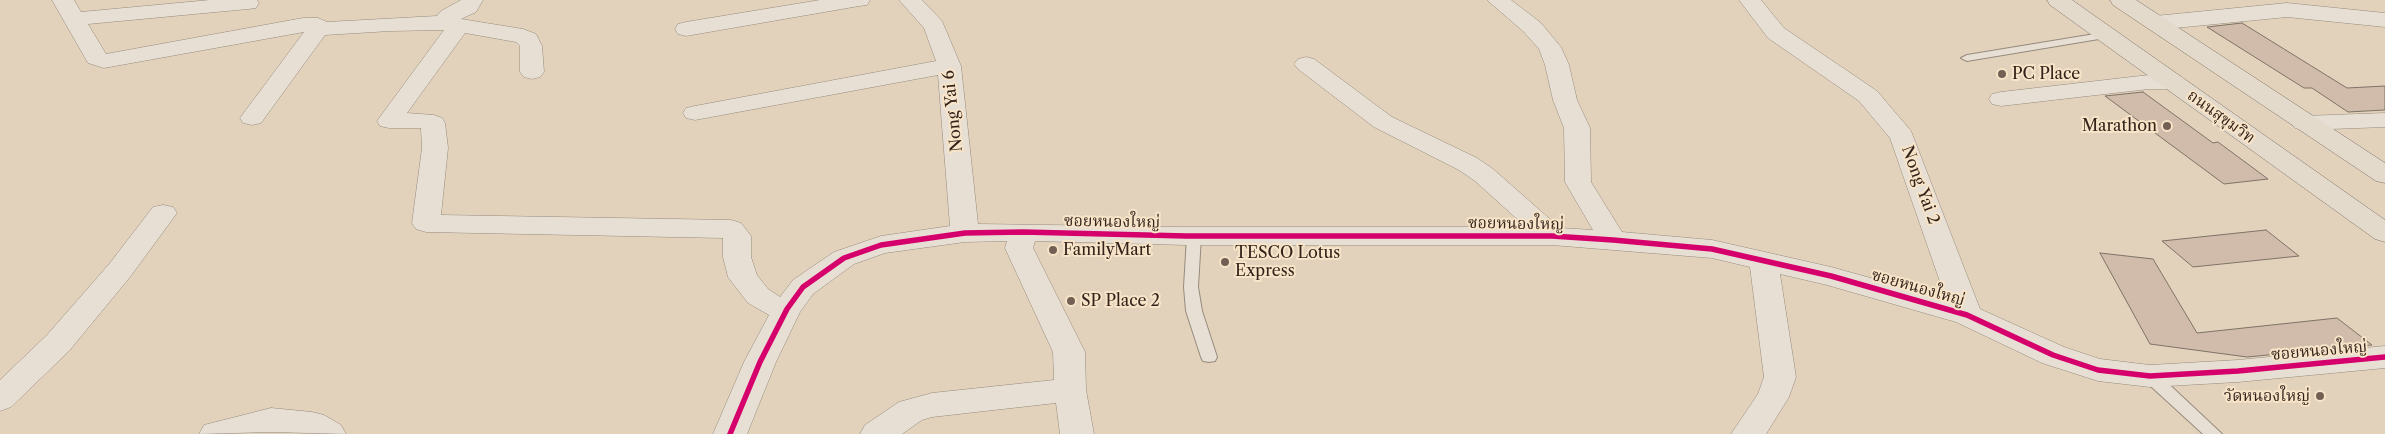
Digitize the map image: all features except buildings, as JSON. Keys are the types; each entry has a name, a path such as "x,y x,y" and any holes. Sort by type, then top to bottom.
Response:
{"highway":[{"name":"ถนนสุขุมวิท","path":"2058,0 2385,233"},
{"path":"2121,0 2385,175"}],"street":[{"path":"63,0 75,18 96,58 104,61 303,25 318,25 318,29"},
{"path":"472,0 468,7 449,16 450,24 389,121 425,120 433,123 435,148 426,223 731,229 737,236 737,257 743,277 758,296 776,306 787,309"},
{"path":"686,29 859,0"},
{"name":"Nong Yai 6","path":"910,0 934,26 949,66 965,233"},
{"path":"1498,0 1532,26 1550,47 1557,64 1565,100 1577,128 1578,182 1613,240"},
{"name":"Nong Yai 2","path":"1750,0 1776,33 1868,96 1902,136 1967,315"},
{"path":"75,18 249,2"},
{"path":"228,38 249,2"},
{"path":"2156,23 2287,10 2385,20"},
{"path":"252,118 318,29 390,24 450,24 523,36 528,39 531,46 532,72"},
{"path":"1306,64 1383,122 1468,164 1484,174 1552,236"},
{"path":"695,113 949,66"},
{"path":"2001,99 2149,82 2174,82"},
{"path":"2304,123 2385,120"},
{"path":"0,399 58,343 120,270 163,212"},
{"path":"1023,232 1019,248 1069,352 1070,390 1077,434"},
{"name":"ซอยหนองใหญ่","path":"730,434 760,362 787,309 803,287 844,258 881,245 965,233 1023,232 1194,236 1552,236 1613,240 1712,249 1831,276 1967,315 2053,355 2098,370 2150,376 2238,371 2385,357"},
{"path":"1748,434 1773,397 1780,377 1764,262"},
{"path":"877,434 911,411 932,405 1070,390"},
{"path":"216,434 271,420 312,424 329,434"}],"lane":[{"path":"1967,58 2107,35"},
{"path":"1194,236 1191,287 1194,311 1209,358"},
{"path":"2150,376 2214,434"}],"cycle path":[{"path":"730,434 760,362 787,309 803,287 844,258 881,245 965,233 1023,232 1186,236 1552,236 1613,240 1712,249 1831,276 1967,315 2053,355 2098,370 2150,376 2238,371 2385,357"}],"place":[{"name":"PC Place","path":"2002,74"},
{"name":"Marathon","path":"2167,126"},
{"name":"FamilyMart","path":"1053,250"},
{"name":"TESCO Lotus Express","path":"1225,262"},
{"name":"SP Place 2","path":"1071,301"},
{"name":"วัดหนองใหญ่","path":"2320,396"}]}
